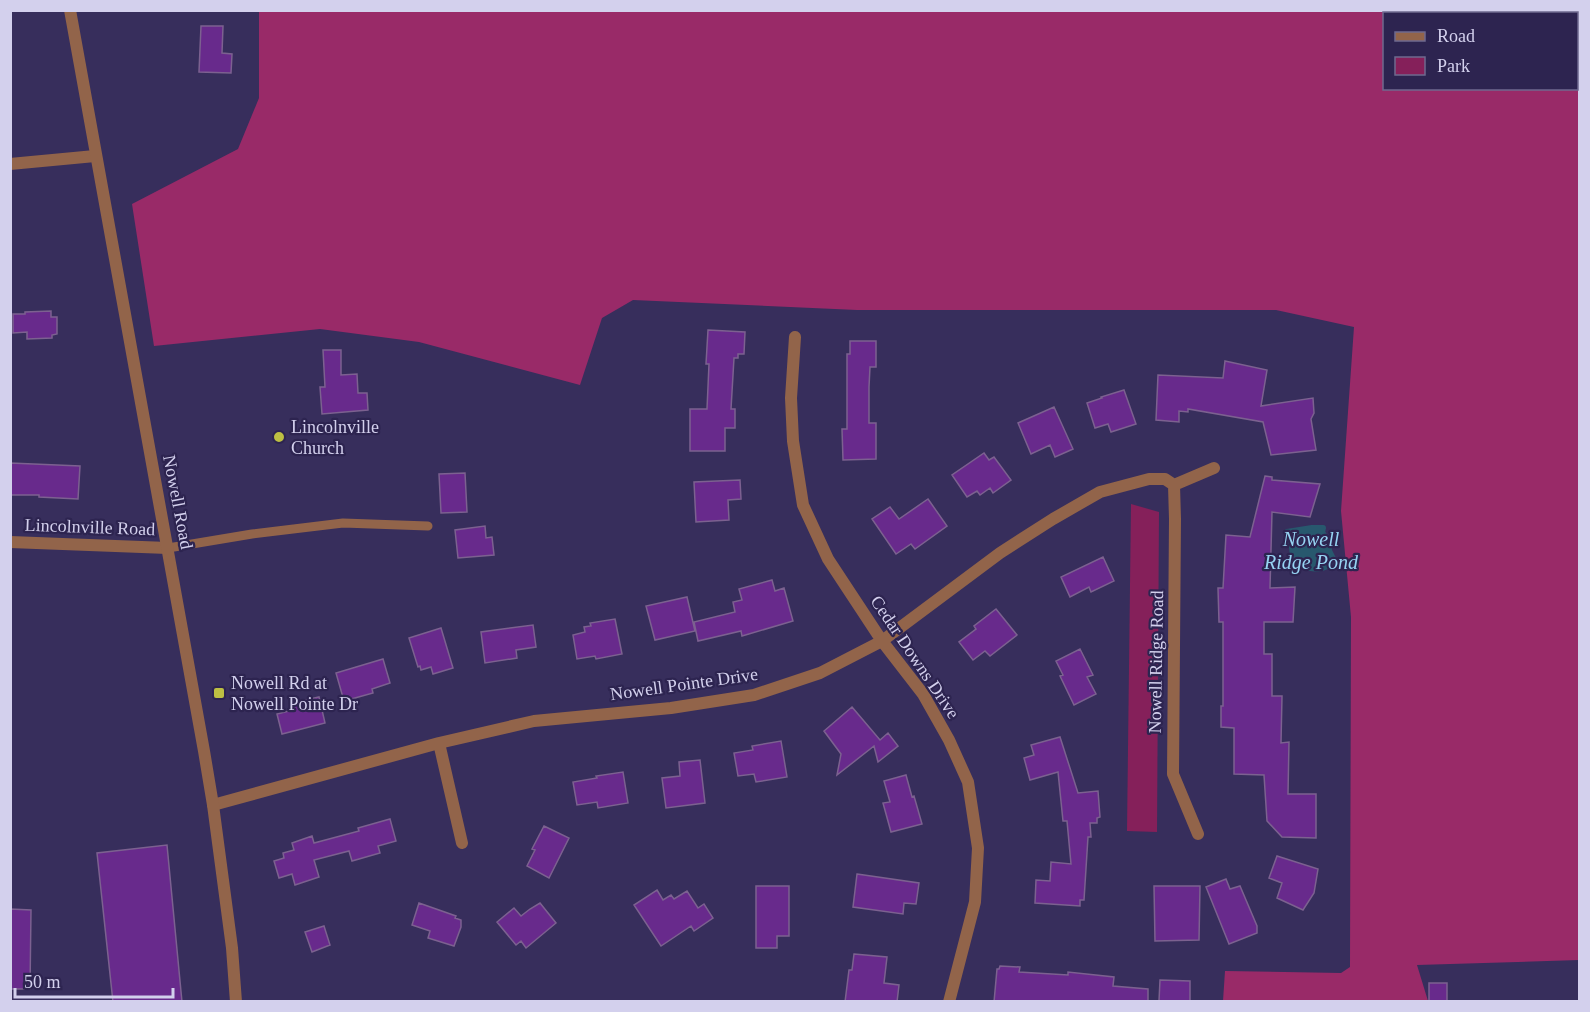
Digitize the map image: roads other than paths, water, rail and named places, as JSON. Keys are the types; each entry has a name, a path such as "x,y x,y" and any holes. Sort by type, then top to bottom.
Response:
{"street":[{"name":"Nowell Road","path":"70,10 213,805 232,948 236,1002"},
{"path":"10,164 95,156"},
{"name":"Cedar Downs Drive","path":"795,337 791,398 793,441 803,505 828,559 882,641 923,694 949,740 968,782 978,848 975,902 949,1002"},
{"path":"1174,485 1214,468"},
{"name":"Nowell Pointe Drive","path":"213,805 534,721 671,708 754,695 820,673 882,641 1000,553 1100,492 1149,479 1165,479 1174,485"},
{"name":"Nowell Ridge Road","path":"1174,485 1173,774 1198,834"},
{"name":"Lincolnville Road","path":"10,542 168,548"},
{"path":"439,744 462,843"}],"lane":[{"path":"168,548 252,534 343,523 428,526"}],"water":[{"name":"Nowell Ridge Pond","path":"1323,528 1331,541 1336,558 1332,566 1322,571 1300,569 1291,564 1287,532"}],"waterway":[{"path":"1287,532 1323,528 1321,536"}],"place":[{"name":"Lincolnville Church","path":"279,437"},
{"name":"Nowell Rd at Nowell Pointe Dr","path":"219,693"}]}
